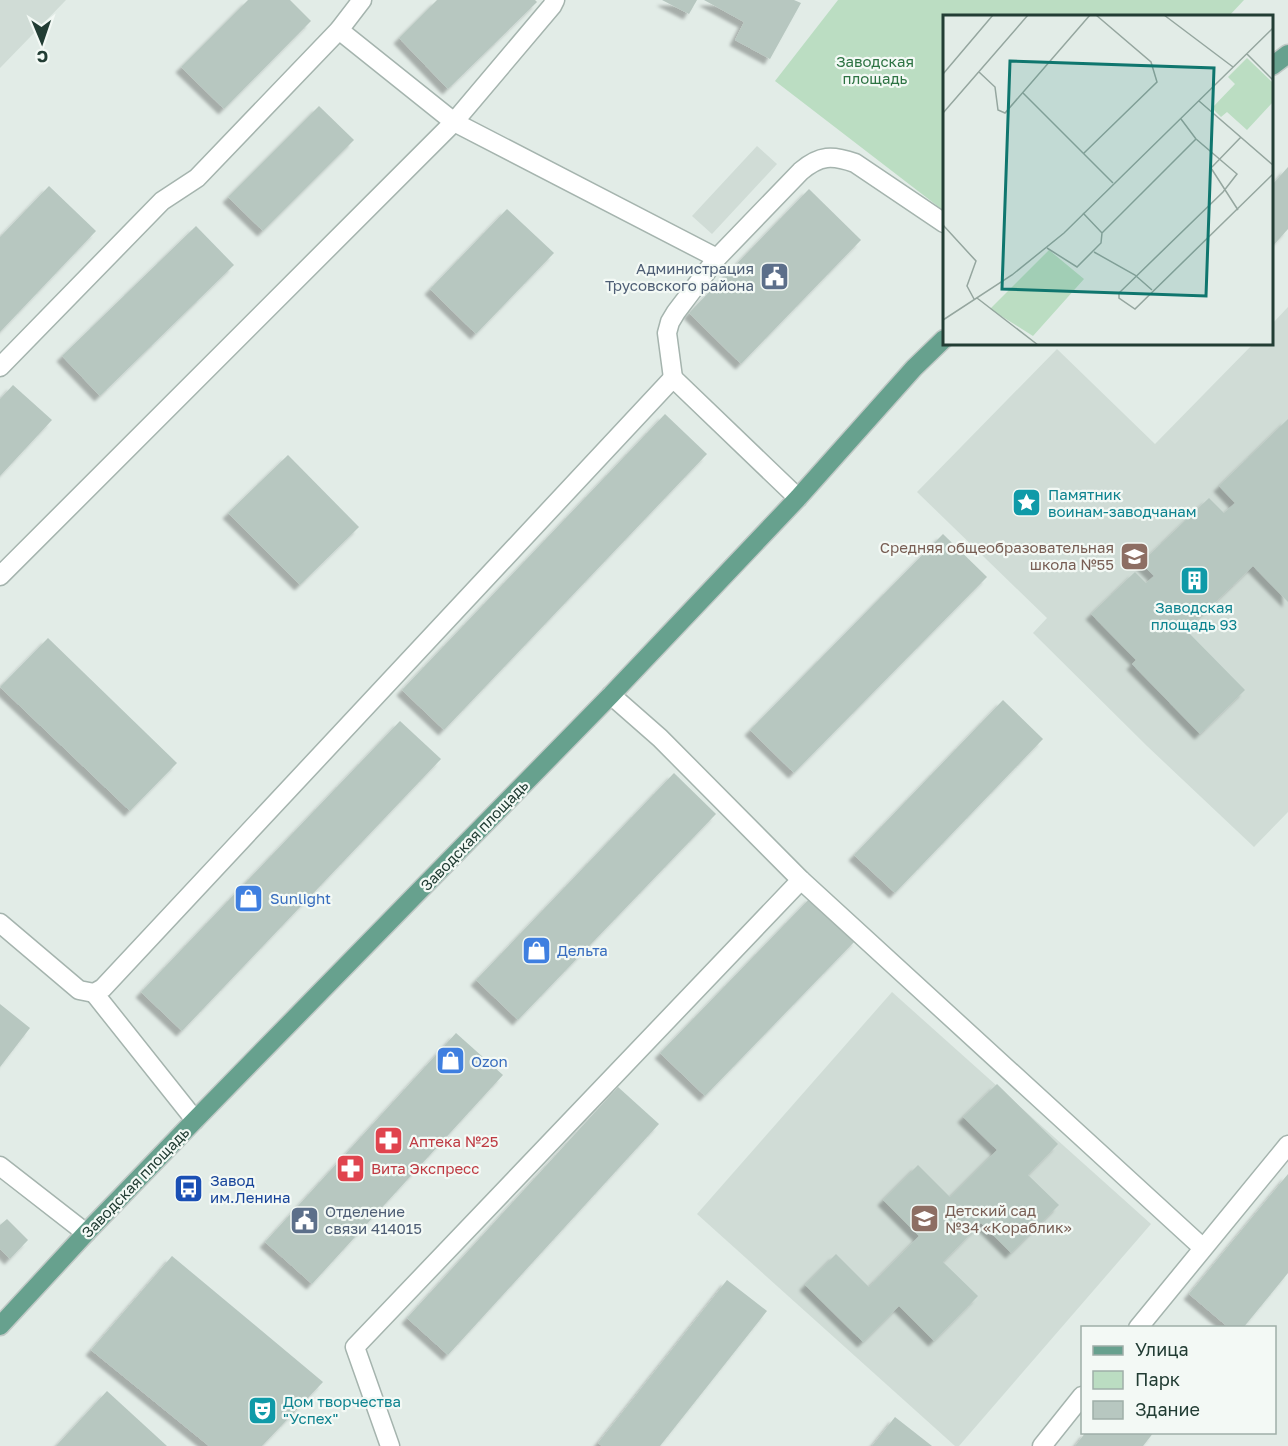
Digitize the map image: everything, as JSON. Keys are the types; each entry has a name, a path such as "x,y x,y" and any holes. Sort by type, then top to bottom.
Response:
{"main road":[{"path":"1273,65 1288,54"},
{"name":"Заводская площадь","path":"0,1326 195,1120 611,695 798,498 914,368 943,341"}],"street":[{"path":"0,367 162,201 197,178 339,30 362,0"},
{"path":"0,576 454,122 555,0"},
{"path":"339,30 454,122 717,258"},
{"path":"798,498 673,378 667,343 670,322 717,258 801,171 811,162 824,157 840,158 855,163 943,222"},
{"path":"94,993 103,988 117,974 673,378"},
{"path":"611,695 660,738 801,879 1203,1248"},
{"path":"390,1446 356,1347 801,879"},
{"path":"0,923 79,990 94,993 195,1120"},
{"path":"1140,1326 1288,1145"},
{"path":"0,1166 86,1233"},
{"path":"1042,1446 1081,1398"}],"shaded area":[{"path":"0,0 66,0 0,68"},
{"path":"757,146 777,164 712,234 692,216"},
{"name":"Средняя общеобразовательная школа №55","path":"1288,307 1288,812 1254,847 1147,746 1033,633 1047,618 917,492 1057,349 1155,444 1252,345 1273,345 1273,323"},
{"name":"Детский сад №34 «Кораблик»","path":"892,992 1151,1224 959,1446 955,1446 697,1214"}],"green space":[{"name":"Заводская площадь","path":"838,0 1244,0 1230,15 943,15 943,210 775,81"}],"building":[{"path":"248,0 290,0 311,21 224,109 181,67"},
{"path":"437,0 535,0 537,2 448,89 399,38"},
{"path":"662,0 697,0 689,14"},
{"path":"704,0 794,0 801,3 770,59 735,40 744,22"},
{"path":"319,106 354,140 263,231 228,197"},
{"path":"1288,167 1288,229 1273,246 1273,184"},
{"path":"49,186 96,231 0,332 0,237"},
{"name":"Администрация Трусовского района","path":"809,189 861,240 741,364 689,313"},
{"path":"507,209 554,253 476,334 430,289"},
{"path":"196,226 234,265 100,396 62,356"},
{"path":"13,385 52,420 0,476 0,399"},
{"path":"665,414 707,454 444,730 402,690"},
{"name":"Заводская площадь 93","path":"1288,419 1288,602 1253,566 1186,630 1245,690 1200,734 1132,664 1136,660 1091,614 1135,572 1146,583 1154,576 1141,563 1209,498 1224,513 1235,503 1219,486"},
{"path":"288,455 359,527 300,585 228,513"},
{"path":"943,534 987,577 794,773 750,730"},
{"path":"48,638 177,763 130,811 0,687"},
{"path":"1003,700 1043,739 895,893 854,855"},
{"path":"400,721 441,759 182,1031 141,992"},
{"path":"674,773 716,814 518,1020 476,980"},
{"path":"812,896 857,939 705,1096 660,1053"},
{"path":"0,1004 30,1028 0,1067"},
{"path":"456,1033 503,1075 312,1284 265,1242"},
{"path":"997,1084 1058,1144 1028,1175 1059,1205 1011,1253 981,1223 943,1262 978,1296 934,1341 899,1306 863,1342 805,1285 836,1254 869,1287 919,1236 883,1200 918,1165 950,1197 997,1150 963,1117"},
{"path":"618,1087 659,1124 448,1355 407,1318"},
{"path":"1288,1174 1288,1273 1245,1326 1227,1326 1189,1294"},
{"path":"7,1219 28,1240 10,1259 0,1249 0,1225"},
{"path":"172,1256 323,1382 262,1446 209,1446 91,1350"},
{"path":"727,1280 767,1311 660,1446 602,1446 598,1443"},
{"path":"107,1391 167,1446 56,1446"},
{"path":"895,1417 932,1446 872,1446"},
{"path":"1084,1434 1152,1434 1143,1446 1075,1446"}],"place":[{"name":"Администрация Трусовского района","path":"775,277"},
{"name":"Памятник воинам-заводчанам","path":"1027,503"},
{"name":"Средняя общеобразовательная школа №55","path":"1135,556"},
{"name":"Заводская площадь 93","path":"1194,580"},
{"name":"Sunlight","path":"249,898"},
{"name":"Дельта","path":"536,950"},
{"name":"Ozon","path":"450,1061"},
{"name":"Аптека №25","path":"388,1141"},
{"name":"Вита Экспресс","path":"350,1168"},
{"name":"Завод им.Ленина","path":"189,1189"},
{"name":"Детский сад №34 «Кораблик»","path":"924,1219"},
{"name":"Отделение связи 414015","path":"304,1220"},
{"name":"Дом творчества \"Успех\"","path":"262,1410"}]}
